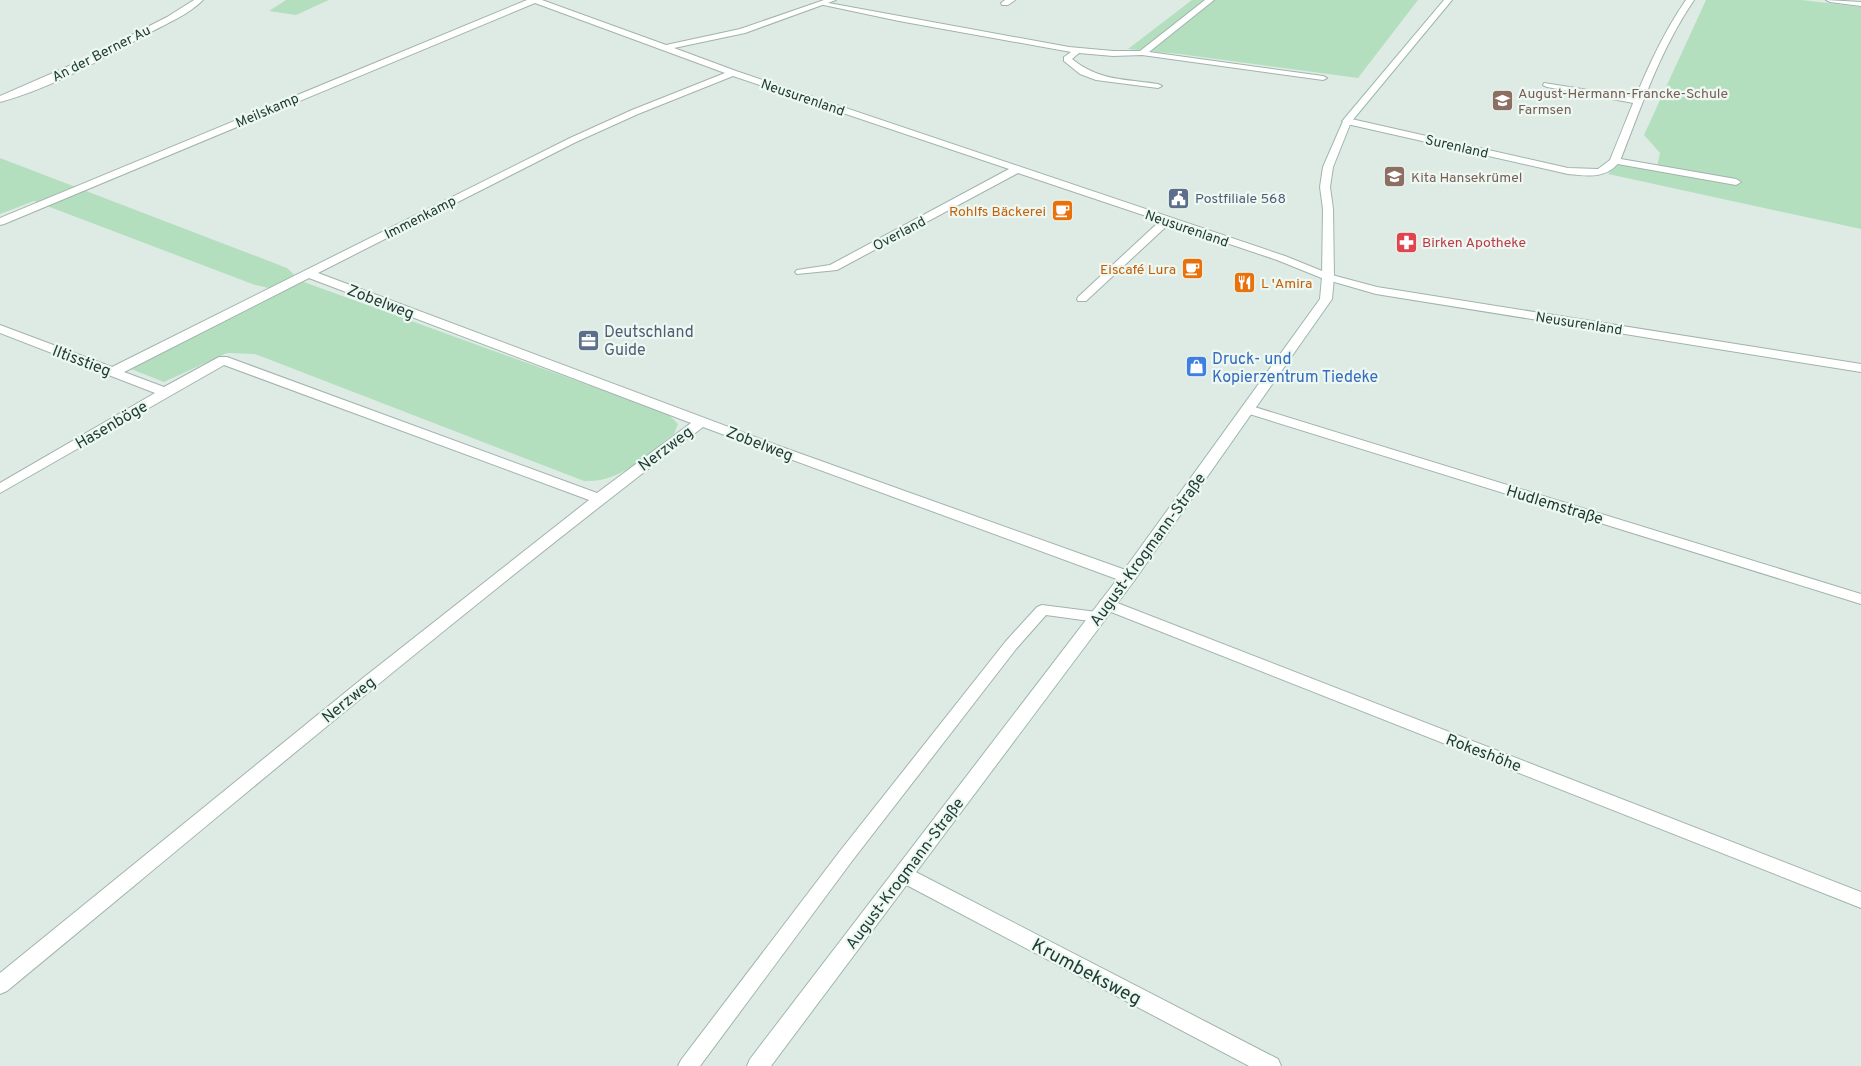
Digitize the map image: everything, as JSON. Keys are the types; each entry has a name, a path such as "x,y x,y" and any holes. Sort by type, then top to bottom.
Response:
{"street":[{"name":"An der Berner Au","path":"0,99 34,87 103,54 183,11 199,0"},
{"name":"Neusurenland","path":"534,0 733,73 1166,221 1281,258 1328,277 1376,290 1861,368"},
{"name":"Meilskamp","path":"0,222 534,0"},
{"name":"August-Krogmann-Straße","path":"758,1066 1128,576 1326,299 1328,277 1328,209 1325,187 1328,167 1347,120 1448,0"},
{"path":"1615,161 1653,68 1676,21 1690,0"},
{"path":"1830,0 1861,4"},
{"path":"665,48 742,31 827,2"},
{"name":"Immenkamp","path":"113,372 573,140 635,112 733,73"},
{"name":"Surenland","path":"1347,120 1568,171 1602,172 1610,168 1615,161"},
{"name":"Overland","path":"801,272 833,268 1017,169"},
{"path":"832,282 833,268"},
{"name":"Zobelweg","path":"309,274 702,421 1128,576"},
{"name":"Iltisstieg","path":"0,328 164,392"},
{"name":"Hasenböge","path":"0,489 164,392 223,360 599,499"},
{"name":"Hudlemstraße","path":"1248,409 1861,599"},
{"name":"Nerzweg","path":"0,985 361,688 599,499 702,421"},
{"name":"Rokeshöhe","path":"1102,611 1861,900"},
{"name":"Krumbeksweg","path":"904,874 1270,1066"}],"lane":[{"path":"1142,53 1210,0"},
{"path":"827,2 956,30 1078,50 1119,55 1142,53 1323,78"},
{"path":"1078,50 1067,59 1082,72 1099,78 1158,86"},
{"path":"1547,85 1639,101"},
{"path":"1615,161 1736,182"},
{"path":"1082,300 1166,221"},
{"path":"688,1066 846,856 1011,645 1042,610 1102,611"}],"green space":[{"path":"286,0 329,0 296,15 269,11"},
{"path":"1192,0 1418,0 1358,78 1128,49"},
{"path":"1706,0 1802,0 1861,7 1861,229 1608,174 1619,160 1657,167 1660,153 1644,135"},
{"path":"0,158 287,268 301,281 668,414 678,424 674,434 643,459 621,473 597,480 584,481 255,354 227,353 164,382 131,369 256,304 278,290 255,285 34,201 0,214"}],"place":[{"name":"August-Hermann-Francke-Schule Farmsen","path":"1502,101"},
{"name":"Kita Hansekrümel","path":"1395,177"},
{"name":"Postfiliale 568","path":"1179,198"},
{"name":"Rohlfs Bäckerei","path":"1062,211"},
{"name":"Birken Apotheke","path":"1406,242"},
{"name":"Eiscafé Lura","path":"1192,269"},
{"name":"L 'Amira","path":"1245,283"},
{"name":"Deutschland Guide","path":"588,340"},
{"name":"Druck- und Kopierzentrum Tiedeke","path":"1196,367"}]}
